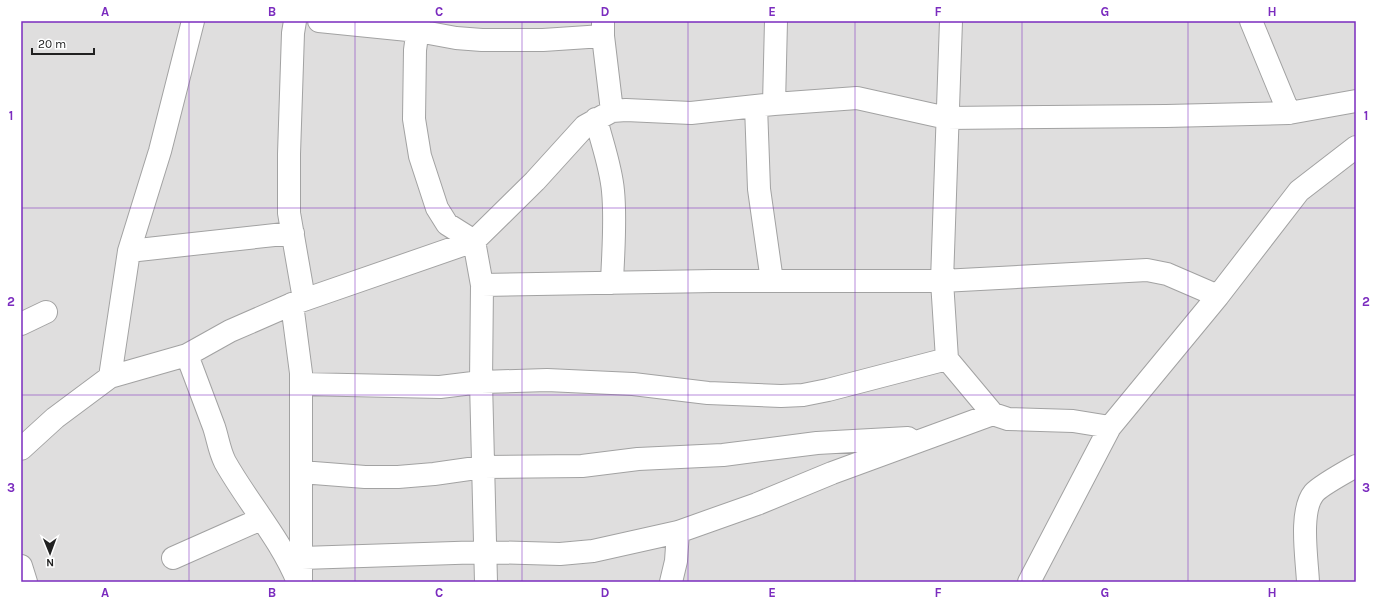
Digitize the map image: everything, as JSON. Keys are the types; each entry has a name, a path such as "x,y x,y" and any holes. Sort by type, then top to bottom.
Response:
{"street":[{"path":"110,377 129,251 160,151 192,21"},
{"path":"295,21 293,33 289,154 289,213 293,233 301,373 302,582"},
{"path":"318,21 418,26 456,38 482,40 543,40 603,29 604,115 609,168 613,191 614,214 612,283"},
{"path":"772,281 759,189 765,105 776,21"},
{"path":"951,21 942,281 947,359 993,414"},
{"path":"418,26 415,50 414,119 420,156 437,208 447,224 474,241 482,285 481,382 486,582"},
{"path":"1258,27 1289,113"},
{"path":"21,449 56,418 110,377 187,355 230,331 298,301 474,241 535,181 585,126 604,115 626,110 691,113 765,105 857,98 948,118 1289,113 1356,101"},
{"path":"1029,582 1110,427 1218,296 1299,191 1356,147"},
{"path":"129,251 293,233"},
{"path":"482,285 772,281 942,281 1147,270 1168,274 1218,296"},
{"path":"21,324 46,312"},
{"path":"187,355 215,429 221,454 261,519 279,544 290,563 298,582"},
{"path":"301,384 440,387 481,382 547,380 633,384 708,393 781,396 803,395 854,384 947,359"},
{"path":"302,558 485,552 560,554 593,551 678,532 757,504 832,473 993,414 1008,418 1073,422 1110,427"},
{"path":"301,472 365,477 398,477 434,474 483,467 582,466 638,459 723,455 817,443 929,437"},
{"path":"1308,582 1305,519 1309,501 1315,492 1356,466"},
{"path":"173,558 261,519"},
{"path":"671,582 676,561 678,532"},
{"path":"21,566 26,582"}],"shaded area":[{"path":"21,21 1356,21 1356,582 21,582"}]}
